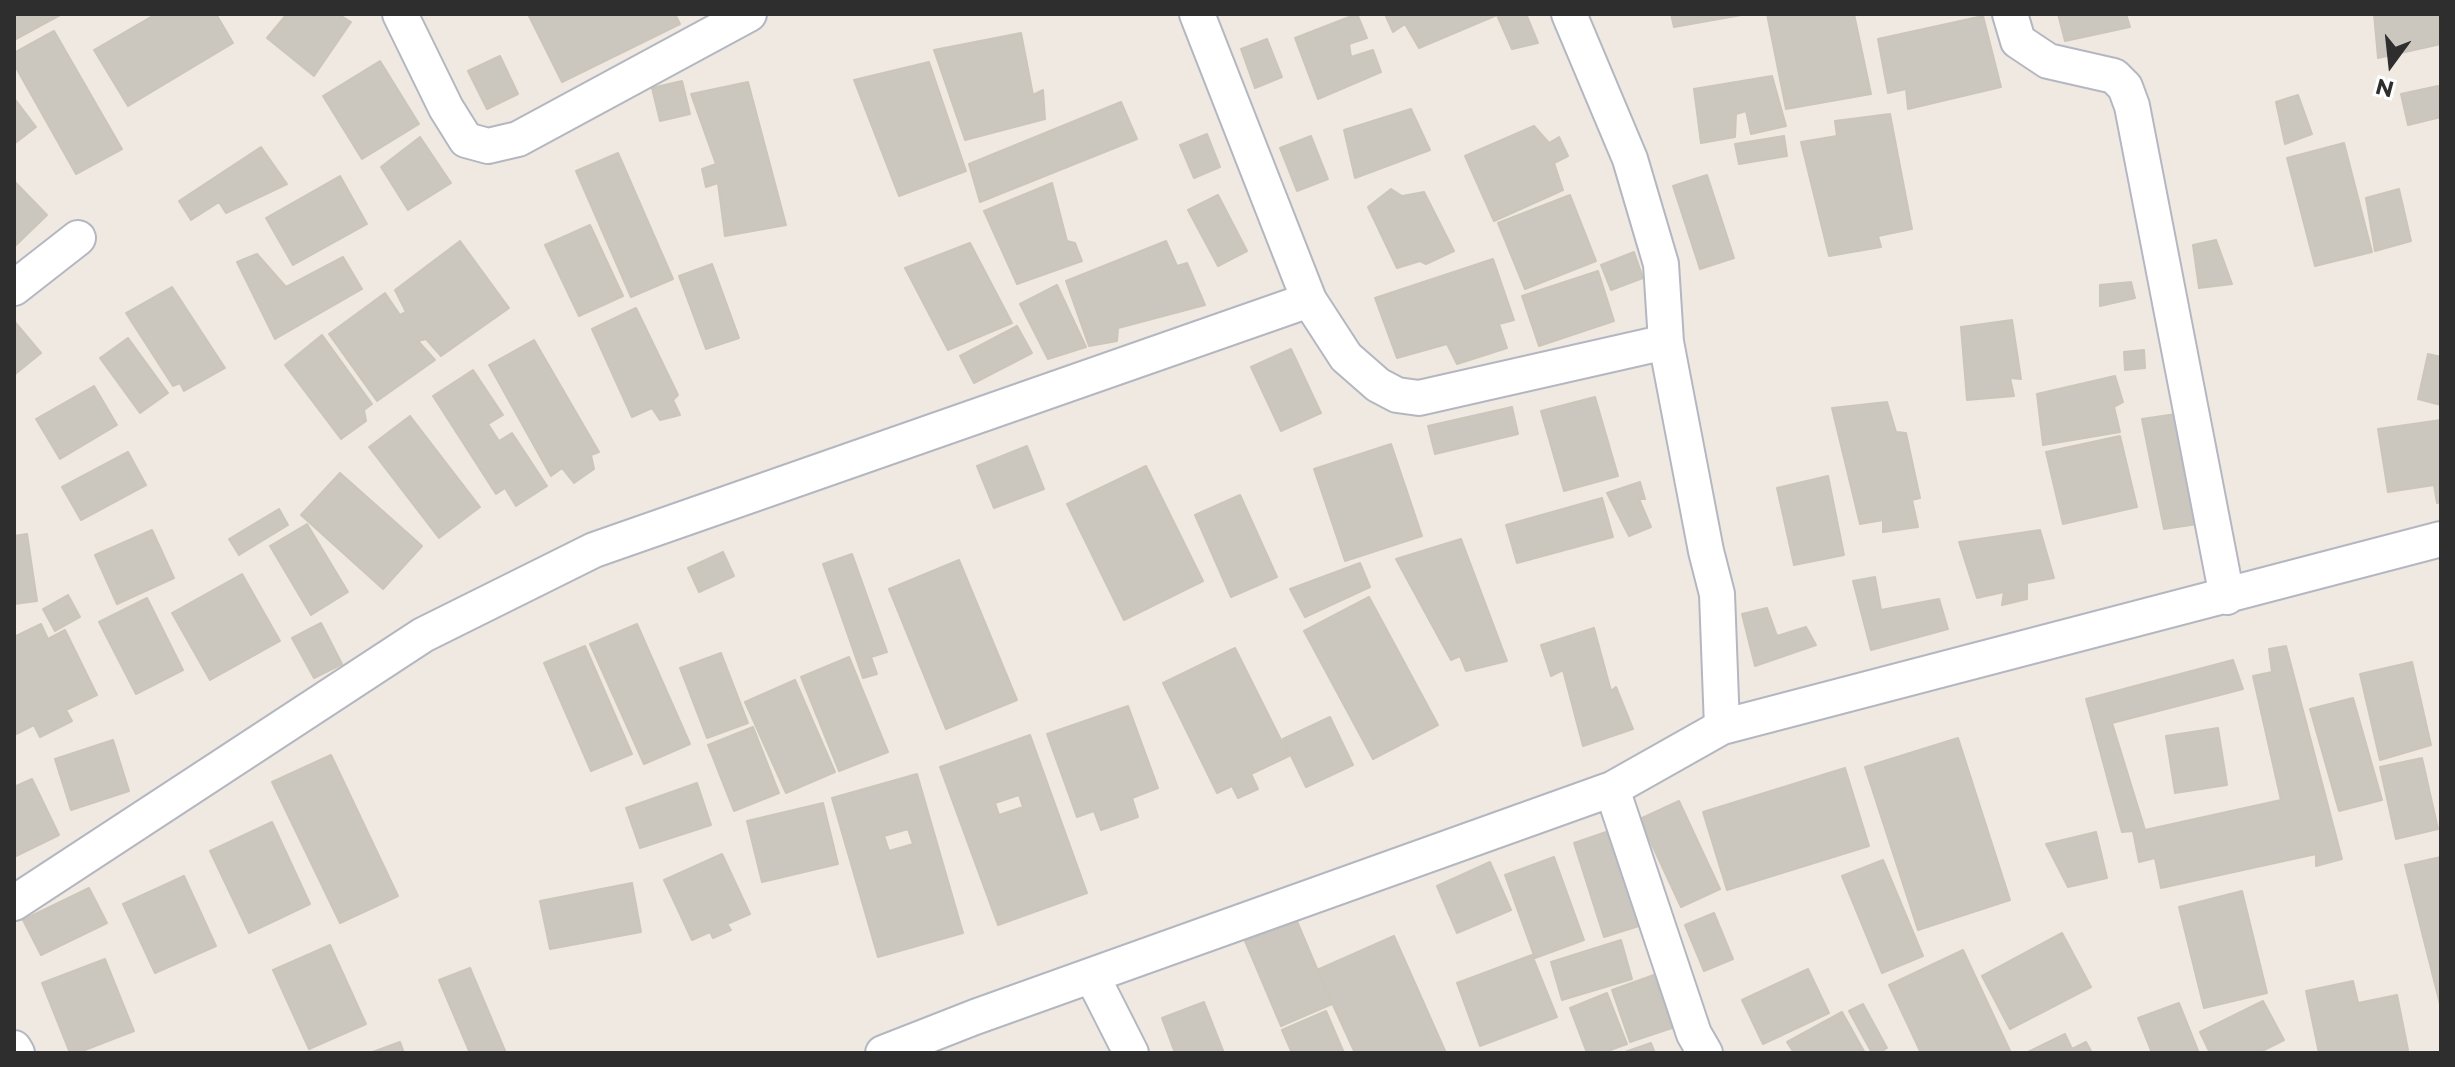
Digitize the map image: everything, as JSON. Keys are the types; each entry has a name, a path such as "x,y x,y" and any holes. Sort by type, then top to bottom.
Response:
{"street":[{"path":"400,14 446,108 466,140 488,146 518,139 749,14"},
{"path":"1197,14 1309,300 1346,357 1388,390 1397,395 1419,398 1666,342"},
{"path":"1569,14 1630,159 1661,264 1666,342 1717,594 1722,727"},
{"path":"2010,14 2018,41 2048,61 2114,76 2125,87 2132,106 2227,597"},
{"path":"14,288 78,238"},
{"path":"14,903 423,635 594,550 1309,300"},
{"path":"883,1053 975,1017 1612,789 1722,727 2441,539"},
{"path":"1612,789 1694,1034 1705,1053"},
{"path":"1092,976 1131,1053"},
{"path":"14,1048 17,1053"}],"building":[{"path":"14,14 62,14 14,40"},
{"path":"156,14 216,14 233,43 128,106 94,50"},
{"path":"287,14 338,14 351,22 314,76 267,38"},
{"path":"528,14 675,14 680,24 562,82"},
{"path":"1357,14 1367,38 1349,44 1351,57 1373,50 1381,72 1318,99 1295,38"},
{"path":"1385,14 1526,14 1538,43 1512,49 1497,15 1419,48 1405,24 1393,32"},
{"path":"1671,14 1747,14 1674,27"},
{"path":"1767,14 1854,14 1871,94 1786,109"},
{"path":"2058,14 2126,14 2130,27 2065,41"},
{"path":"2374,14 2438,14 2441,44 2378,58"},
{"path":"1983,16 2001,87 1908,109 1906,89 1888,93 1878,39"},
{"path":"54,31 122,149 76,174 14,64 14,53"},
{"path":"1021,33 1033,95 1043,90 1045,119 965,140 934,50"},
{"path":"1267,39 1282,77 1255,88 1241,49"},
{"path":"500,56 518,94 487,109 468,71"},
{"path":"380,61 419,124 362,159 323,96"},
{"path":"929,62 966,171 899,196 854,80"},
{"path":"1772,76 1786,126 1751,134 1746,111 1736,114 1735,137 1701,143 1694,89"},
{"path":"682,81 690,114 660,121 652,88"},
{"path":"748,82 786,225 725,236 718,183 706,187 702,169 716,164 691,94"},
{"path":"2438,86 2441,117 2408,125 2401,94"},
{"path":"2298,95 2312,134 2285,144 2276,102"},
{"path":"14,98 36,127 14,144"},
{"path":"1121,102 1137,139 980,202 969,164"},
{"path":"1411,109 1430,150 1355,178 1344,130"},
{"path":"1890,114 1912,229 1878,236 1881,247 1829,256 1801,142 1837,136 1835,121"},
{"path":"1534,126 1549,143 1559,137 1568,156 1554,163 1563,190 1494,221 1465,156"},
{"path":"1207,134 1220,167 1194,178 1180,145"},
{"path":"1311,136 1328,179 1297,191 1280,148"},
{"path":"1784,136 1787,156 1739,164 1735,144"},
{"path":"420,137 451,183 408,210 381,167"},
{"path":"2344,143 2372,252 2315,266 2287,158"},
{"path":"261,147 287,184 226,213 219,202 191,220 179,201"},
{"path":"618,153 673,279 631,297 576,171"},
{"path":"1707,175 1734,258 1700,269 1673,186"},
{"path":"340,176 367,224 293,265 266,218"},
{"path":"14,181 47,215 14,247"},
{"path":"1052,183 1067,241 1075,243 1082,261 1017,284 984,211"},
{"path":"1391,189 1402,196 1424,192 1454,251 1426,264 1420,261 1397,268 1368,207"},
{"path":"2399,189 2411,241 2375,251 2366,198"},
{"path":"1218,195 1247,251 1218,266 1188,210"},
{"path":"1570,195 1596,261 1525,289 1498,223"},
{"path":"590,225 623,296 579,316 545,245"},
{"path":"2216,240 2232,284 2199,288 2193,245"},
{"path":"460,241 509,308 441,356 426,339 418,341 435,360 377,401 329,334 385,293 400,315 406,312 395,290"},
{"path":"1166,241 1177,266 1187,263 1205,305 1118,328 1117,341 1089,346 1066,281"},
{"path":"970,243 1012,323 948,350 905,268"},
{"path":"1634,252 1643,278 1611,290 1601,265"},
{"path":"257,254 286,287 343,257 362,289 275,339 237,262"},
{"path":"1493,259 1514,320 1499,324 1507,348 1457,364 1447,344 1397,358 1375,298"},
{"path":"712,264 739,338 706,349 679,276"},
{"path":"1598,271 1614,321 1539,346 1522,296"},
{"path":"2131,282 2135,298 2100,306 2100,285"},
{"path":"1057,285 1086,347 1048,359 1020,304"},
{"path":"172,287 225,368 184,391 180,383 173,386 126,313"},
{"path":"636,308 678,395 673,400 680,415 660,420 652,408 632,417 592,329"},
{"path":"2012,320 2021,379 2010,378 2014,396 1967,400 1961,327"},
{"path":"14,321 41,353 14,375"},
{"path":"1017,326 1032,353 974,383 960,356"},
{"path":"322,335 372,404 364,410 366,421 341,439 285,365"},
{"path":"128,338 168,393 140,413 100,358"},
{"path":"534,340 599,452 591,455 594,469 574,483 562,468 551,476 489,365"},
{"path":"1291,349 1321,413 1281,431 1251,367"},
{"path":"2144,350 2145,368 2125,370 2124,352"},
{"path":"2428,354 2441,357 2441,405 2418,399"},
{"path":"473,370 503,415 488,424 499,441 512,433 547,486 516,506 505,488 496,494 433,396"},
{"path":"2115,376 2123,402 2114,407 2120,432 2043,445 2037,394"},
{"path":"94,386 117,425 60,459 36,419"},
{"path":"1595,397 1618,476 1564,491 1541,411"},
{"path":"1887,402 1896,432 1906,433 1920,498 1912,500 1918,527 1883,532 1883,520 1860,524 1832,408"},
{"path":"1512,407 1518,434 1435,454 1428,426"},
{"path":"2176,414 2176,423 2185,421 2204,523 2164,529 2142,419"},
{"path":"410,416 480,507 439,538 369,447"},
{"path":"2441,420 2441,502 2437,503 2434,485 2388,492 2378,429"},
{"path":"2120,436 2137,507 2063,524 2046,452"},
{"path":"1391,444 1422,536 1345,561 1314,469"},
{"path":"1027,446 1044,489 994,508 977,466"},
{"path":"128,452 146,485 81,520 62,487"},
{"path":"1146,466 1203,581 1124,620 1067,504"},
{"path":"340,473 422,546 383,589 301,515"},
{"path":"1828,476 1844,555 1794,565 1777,488"},
{"path":"1640,482 1645,499 1639,499 1651,527 1629,536 1607,493"},
{"path":"1240,495 1277,577 1231,597 1195,515"},
{"path":"1602,498 1613,537 1517,563 1506,525"},
{"path":"279,509 288,525 239,555 229,539"},
{"path":"307,524 348,592 311,615 270,546"},
{"path":"152,530 174,578 117,604 95,555"},
{"path":"2040,530 2054,578 2027,583 2027,599 2002,605 2004,592 1977,598 1959,542"},
{"path":"27,534 37,601 14,604 14,536"},
{"path":"1461,539 1507,661 1466,671 1460,656 1451,660 1396,559"},
{"path":"723,552 734,576 699,592 688,568"},
{"path":"852,554 887,652 871,657 877,674 863,678 823,564"},
{"path":"959,560 1017,700 946,729 889,589"},
{"path":"1360,563 1370,587 1305,617 1290,589"},
{"path":"242,574 280,641 210,680 172,613"},
{"path":"1875,577 1881,610 1939,599 1948,629 1871,650 1853,581"},
{"path":"68,595 80,617 55,631 43,609"},
{"path":"1369,597 1438,725 1373,759 1304,631"},
{"path":"147,598 183,670 136,694 99,622"},
{"path":"1767,608 1777,636 1806,627 1816,645 1755,666 1742,614"},
{"path":"321,623 342,664 314,678 292,638"},
{"path":"41,624 48,639 65,630 97,695 66,710 72,721 40,737 34,725 14,735 14,637"},
{"path":"637,624 690,744 644,764 590,644"},
{"path":"1594,628 1611,691 1616,687 1633,729 1583,746 1563,670 1551,676 1541,645"},
{"path":"585,646 632,754 591,771 544,663"},
{"path":"2286,646 2342,859 2316,866 2316,854 2161,888 2155,858 2139,862 2133,831 2122,832 2086,699 2233,660 2243,689 2112,723 2145,830 2281,800 2253,676 2272,672 2269,649"},
{"path":"1235,648 1289,756 1251,774 1258,789 1238,798 1232,786 1217,793 1163,683"},
{"path":"721,653 748,723 707,738 680,668"},
{"path":"849,657 888,752 839,771 801,677"},
{"path":"2412,662 2431,745 2380,760 2360,674"},
{"path":"795,680 835,772 786,793 745,702"},
{"path":"2353,698 2382,800 2339,811 2310,709"},
{"path":"1128,706 1158,788 1132,798 1138,817 1101,830 1094,811 1077,817 1047,734"},
{"path":"1330,717 1353,765 1306,787 1283,739"},
{"path":"753,727 779,793 734,811 708,745"},
{"path":"2218,728 2227,785 2175,793 2166,736"},
{"path":"1030,735 1087,893 998,925 940,767","holes":["1019,795 1023,807 999,815 995,803"]},
{"path":"1958,738 2010,900 1918,930 1865,767"},
{"path":"113,740 129,791 71,810 55,759"},
{"path":"331,755 398,896 340,923 272,782"},
{"path":"2422,758 2438,829 2396,839 2380,767"},
{"path":"1845,768 1869,846 1727,890 1703,812"},
{"path":"917,774 963,933 878,957 832,798","holes":["908,829 913,844 889,851 884,836"]},
{"path":"32,779 59,835 14,857 14,787"},
{"path":"697,783 711,825 640,848 626,808"},
{"path":"1679,801 1720,889 1681,907 1640,819"},
{"path":"823,803 838,864 762,882 747,821"},
{"path":"272,822 310,904 249,933 210,851"},
{"path":"1612,830 1642,925 1604,937 1574,843"},
{"path":"2096,832 2107,878 2068,887 2046,844"},
{"path":"722,854 750,914 727,924 731,930 713,938 710,932 692,940 664,880"},
{"path":"1554,857 1584,940 1535,958 1505,875"},
{"path":"2441,857 2441,1008 2405,865"},
{"path":"1883,860 1923,956 1882,973 1842,876"},
{"path":"1490,862 1511,910 1457,933 1437,886"},
{"path":"184,876 216,946 155,973 123,904"},
{"path":"632,883 641,932 550,949 540,901"},
{"path":"89,888 107,923 41,955 23,920"},
{"path":"2242,891 2267,993 2204,1008 2179,907"},
{"path":"1714,913 1733,959 1704,971 1685,925"},
{"path":"1296,919 1332,1004 1281,1026 1245,941"},
{"path":"2062,933 2091,987 2010,1029 1982,976"},
{"path":"1394,936 1446,1053 1355,1053 1317,970"},
{"path":"1621,940 1632,979 1562,1000 1551,962"},
{"path":"330,945 366,1024 309,1049 273,970"},
{"path":"1963,950 2011,1053 1921,1053 1889,985"},
{"path":"1532,955 1557,1017 1480,1046 1457,983"},
{"path":"105,959 134,1031 70,1053 42,983"},
{"path":"470,968 506,1053 470,1053 439,980"},
{"path":"1808,969 1829,1013 1763,1044 1742,1000"},
{"path":"1654,975 1672,1028 1630,1042 1612,990"},
{"path":"2353,981 2358,1003 2397,995 2408,1050 2394,1053 2319,1053 2306,991"},
{"path":"1607,993 1627,1044 1602,1053 1587,1053 1570,1008"},
{"path":"2263,1001 2284,1040 2258,1053 2210,1053 2200,1032"},
{"path":"1204,1002 1224,1053 1175,1053 1162,1018"},
{"path":"2179,1003 2199,1053 2152,1053 2138,1018"},
{"path":"1863,1004 1887,1048 1879,1053 1872,1053 1849,1011"},
{"path":"1326,1011 1344,1053 1292,1053 1282,1030"},
{"path":"1842,1012 1865,1053 1794,1053 1787,1042"},
{"path":"2065,1034 2072,1049 2086,1042 2092,1053 2026,1053"},
{"path":"400,1042 404,1053 370,1053"},
{"path":"1651,1043 1655,1053 1622,1053"}]}
